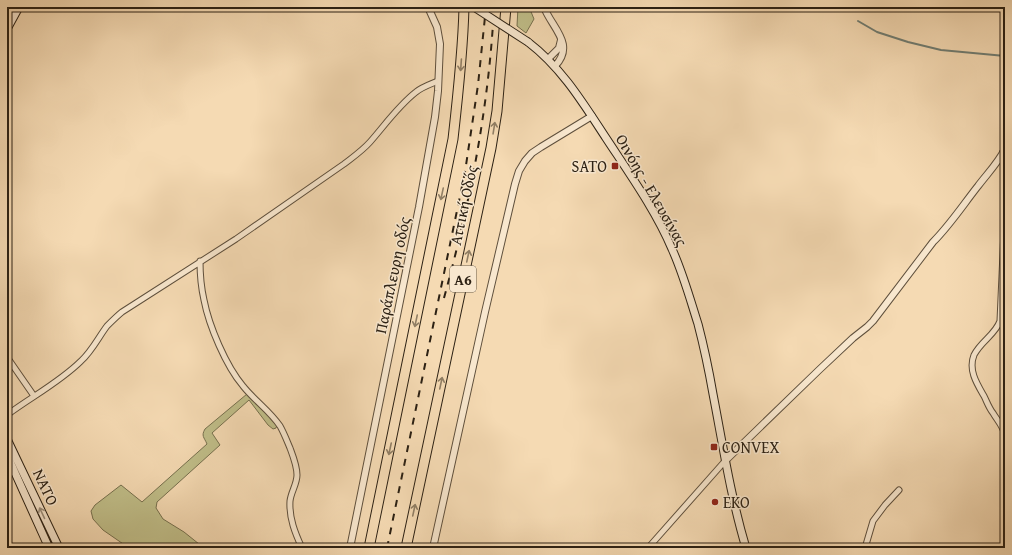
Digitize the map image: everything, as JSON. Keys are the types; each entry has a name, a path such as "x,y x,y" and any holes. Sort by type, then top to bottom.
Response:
{"highway":[{"name":"Αττική Οδός","path":"369,548 453,139 458,100 464,26 464,7"},
{"name":"Αττική Οδός","path":"406,548 491,148 497,111 506,7"}],"main road":[{"path":"7,29 19,7"},
{"name":"Οινόης - Ελευσίνας","path":"474,7 528,42 555,66 592,116 643,194 659,222 672,249 685,284 705,350 737,520 746,548"},
{"name":"ΝΑΤΟ","path":"7,439 59,548"},
{"name":"ΝΑΤΟ","path":"7,455 49,548"}],"street":[{"name":"Παράπλευρη οδός","path":"350,548 419,207 435,117 440,44 437,26 428,7"},
{"path":"544,7 558,31 563,47 563,52 555,66"},
{"path":"548,59 559,48 561,39"},
{"path":"7,414 69,372 88,354 114,318 236,239 360,153 400,105 418,90 438,81"},
{"path":"433,548 485,312 519,171 525,161 532,154 592,116"},
{"path":"648,548 725,461 819,370 873,321 933,242 957,214 1004,150"},
{"path":"1004,150 1005,164"},
{"path":"1005,207 1000,321 998,328 981,344 976,352 972,360 972,368 976,382 1005,434"},
{"path":"200,261 200,274 204,301 220,348 242,385 280,426 294,460 297,475 290,502 292,522 302,548"},
{"path":"8,359 34,396"},
{"path":"7,380 8,359"},
{"path":"865,548 873,521 887,502 899,490"}],"shaded area":[{"path":"518,7 529,7 534,19 526,33 517,26"},
{"path":"247,394 273,418 277,425 276,428 273,429 268,425 249,400 212,433 220,445 157,502 156,508 163,519 184,532 204,548 129,548 103,530 93,519 91,511 95,505 121,485 142,502 207,444 203,435 205,429"}],"waterway":[{"path":"858,21 877,32 908,42 941,50 1005,56"}],"railway":[{"path":"387,548 465,172 478,85 486,7"},
{"path":"444,298 462,226 477,154 488,81 494,7"}],"place":[{"name":"SATO","path":"615,166"},
{"name":"CONVEX","path":"714,447"},
{"name":"EKO","path":"715,502"}]}
